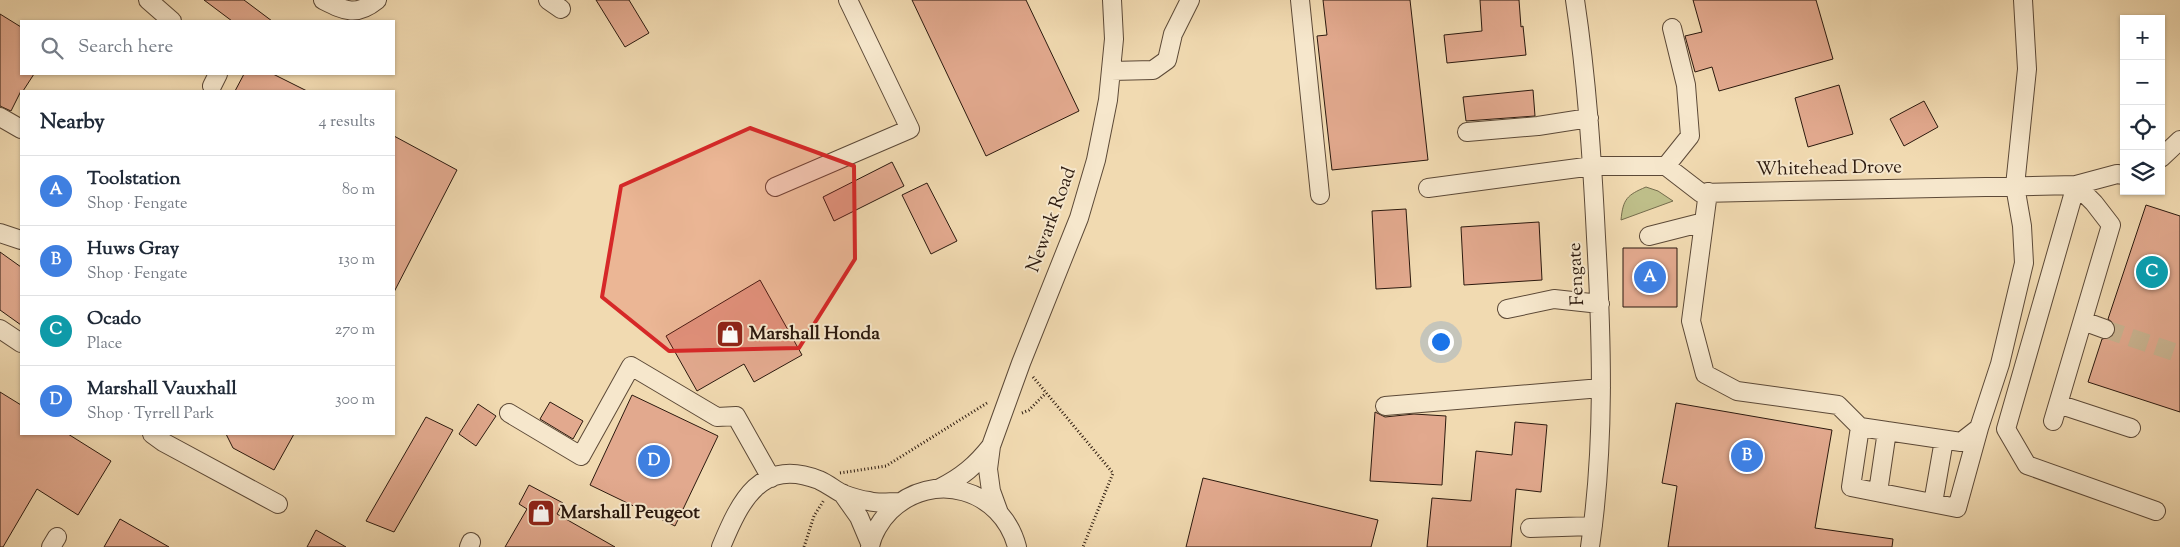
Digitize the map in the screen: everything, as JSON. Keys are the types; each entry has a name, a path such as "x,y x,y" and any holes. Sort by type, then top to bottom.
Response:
{"street":[{"path":"148,0 171,20"},
{"path":"323,0 336,7 364,10 377,0"},
{"path":"774,187 910,129 848,0"},
{"name":"Newark Road","path":"999,513 991,491 988,469 991,446 1021,362 1078,218 1096,160 1108,100 1111,72 1114,39 1112,0"},
{"path":"1111,72 1152,70 1167,60 1173,34 1190,0"},
{"path":"1300,0 1303,7 1320,195"},
{"name":"Fengate","path":"1575,0 1584,60 1589,118 1600,304 1601,388 1597,501 1590,547"},
{"path":"1860,426 1850,487 1957,508 1979,428 2000,364 2024,263 2022,226 2015,186 2027,69 2023,0"},
{"path":"1428,188 1592,166 1666,166 1690,136 1686,85 1672,28"},
{"path":"0,117 20,128"},
{"path":"1467,132 1538,126 1589,118"},
{"path":"2165,154 2180,140"},
{"name":"Whitehead Drove","path":"1666,166 1701,192 2076,185 2120,174"},
{"path":"2053,420 2111,225 2094,202 2076,185 2006,429 2027,465 2156,511"},
{"path":"1708,192 1691,320 1705,374 1737,391 1838,404 1860,426 1961,442 1979,428"},
{"path":"1649,236 1704,222"},
{"path":"0,234 20,240"},
{"path":"1507,309 1554,299 1600,304"},
{"path":"2083,321 2105,328"},
{"path":"0,329 20,342"},
{"path":"509,413 582,456 631,366 717,417 736,416 772,478"},
{"path":"1384,406 1601,388"},
{"path":"2058,404 2131,428"},
{"path":"1878,492 1887,431"},
{"path":"154,435 278,504"},
{"path":"1933,503 1944,440"},
{"name":"Newark Road","path":"940,488 960,478 977,463 991,446"},
{"path":"721,547 738,507 766,479 784,473 802,475 820,481 837,490 870,502 899,502"},
{"path":"870,545 881,520 899,502 918,492 940,488 962,490 982,499 999,513 1008,525 1017,547"},
{"path":"837,490 859,517 870,545"},
{"path":"1530,528 1593,526"}],"path":[{"path":"1021,362 1113,473 1083,547"},
{"path":"804,547 814,516 837,490 840,472 886,466 989,402 1022,413 1029,410 1046,393"}],"highlighted area":[{"path":"750,128 854,166 855,259 799,348 669,351 602,297 621,186"}],"green space":[{"path":"1646,187 1658,191 1673,201 1621,220 1623,207 1630,195"}],"building":[{"path":"204,0 244,0 271,20 231,20"},
{"path":"596,0 629,0 649,33 625,47"},
{"path":"912,0 1026,0 1079,111 986,156"},
{"path":"1323,0 1410,0 1428,160 1332,170 1317,36 1327,35"},
{"path":"1480,0 1519,0 1526,55 1447,63 1444,35 1482,31"},
{"path":"1693,0 1816,0 1833,59 1719,91 1712,67 1695,72 1685,36 1702,32"},
{"path":"0,14 20,26 20,75 33,75 24,90 20,90 11,111 0,106"},
{"path":"243,75 275,75 305,90 236,90"},
{"path":"1839,85 1853,134 1808,147 1795,98"},
{"path":"1533,90 1535,116 1466,121 1463,97"},
{"path":"1924,101 1938,127 1904,146 1890,119"},
{"path":"395,137 457,170 395,290"},
{"path":"892,162 904,186 834,221 823,197"},
{"path":"927,183 957,241 931,254 902,195"},
{"path":"2146,205 2180,216 2180,412 2088,382 2102,339 2111,337 2115,332 2113,323 2108,319"},
{"path":"1406,209 1411,287 1376,289 1372,211"},
{"path":"1539,222 1542,280 1464,285 1461,227"},
{"path":"1623,248 1677,248 1677,307 1623,307"},
{"path":"0,252 20,266 20,324 0,310"},
{"name":"Marshall Honda","path":"760,280 802,355 754,382 744,364 697,391 666,336"},
{"path":"0,392 20,404 20,435 70,435 111,461 78,515 37,489 3,547 0,547"},
{"path":"632,395 718,436 675,526 590,485"},
{"path":"550,402 583,421 573,439 540,419"},
{"path":"1676,403 1832,430 1815,528 1893,539 1892,547 1668,547 1677,486 1662,483"},
{"path":"478,404 496,416 476,446 459,434"},
{"path":"1375,412 1385,417 1414,414 1446,416 1442,485 1370,481"},
{"path":"426,417 453,430 394,532 366,521"},
{"path":"1515,422 1547,425 1541,492 1516,489 1511,547 1427,547 1432,498 1471,501 1476,451 1512,455"},
{"path":"226,435 293,435 274,470 233,448"},
{"path":"1203,478 1378,520 1371,547 1186,547"},
{"name":"Marshall Peugeot","path":"529,485 563,503 557,514 615,547 505,547 527,509 519,504"},
{"path":"120,519 169,547 104,547"},
{"path":"316,530 346,547 307,547"}],"tunnel":[{"path":"2105,329 2180,354"}],"place":[{"name":"Ocado","path":"2152,272"},
{"name":"Toolstation","path":"1650,277"},
{"name":"Marshall Honda","path":"730,334"},
{"name":"Huws Gray","path":"1747,456"},
{"name":"Marshall Vauxhall","path":"654,461"},
{"name":"Marshall Peugeot","path":"541,513"}]}
